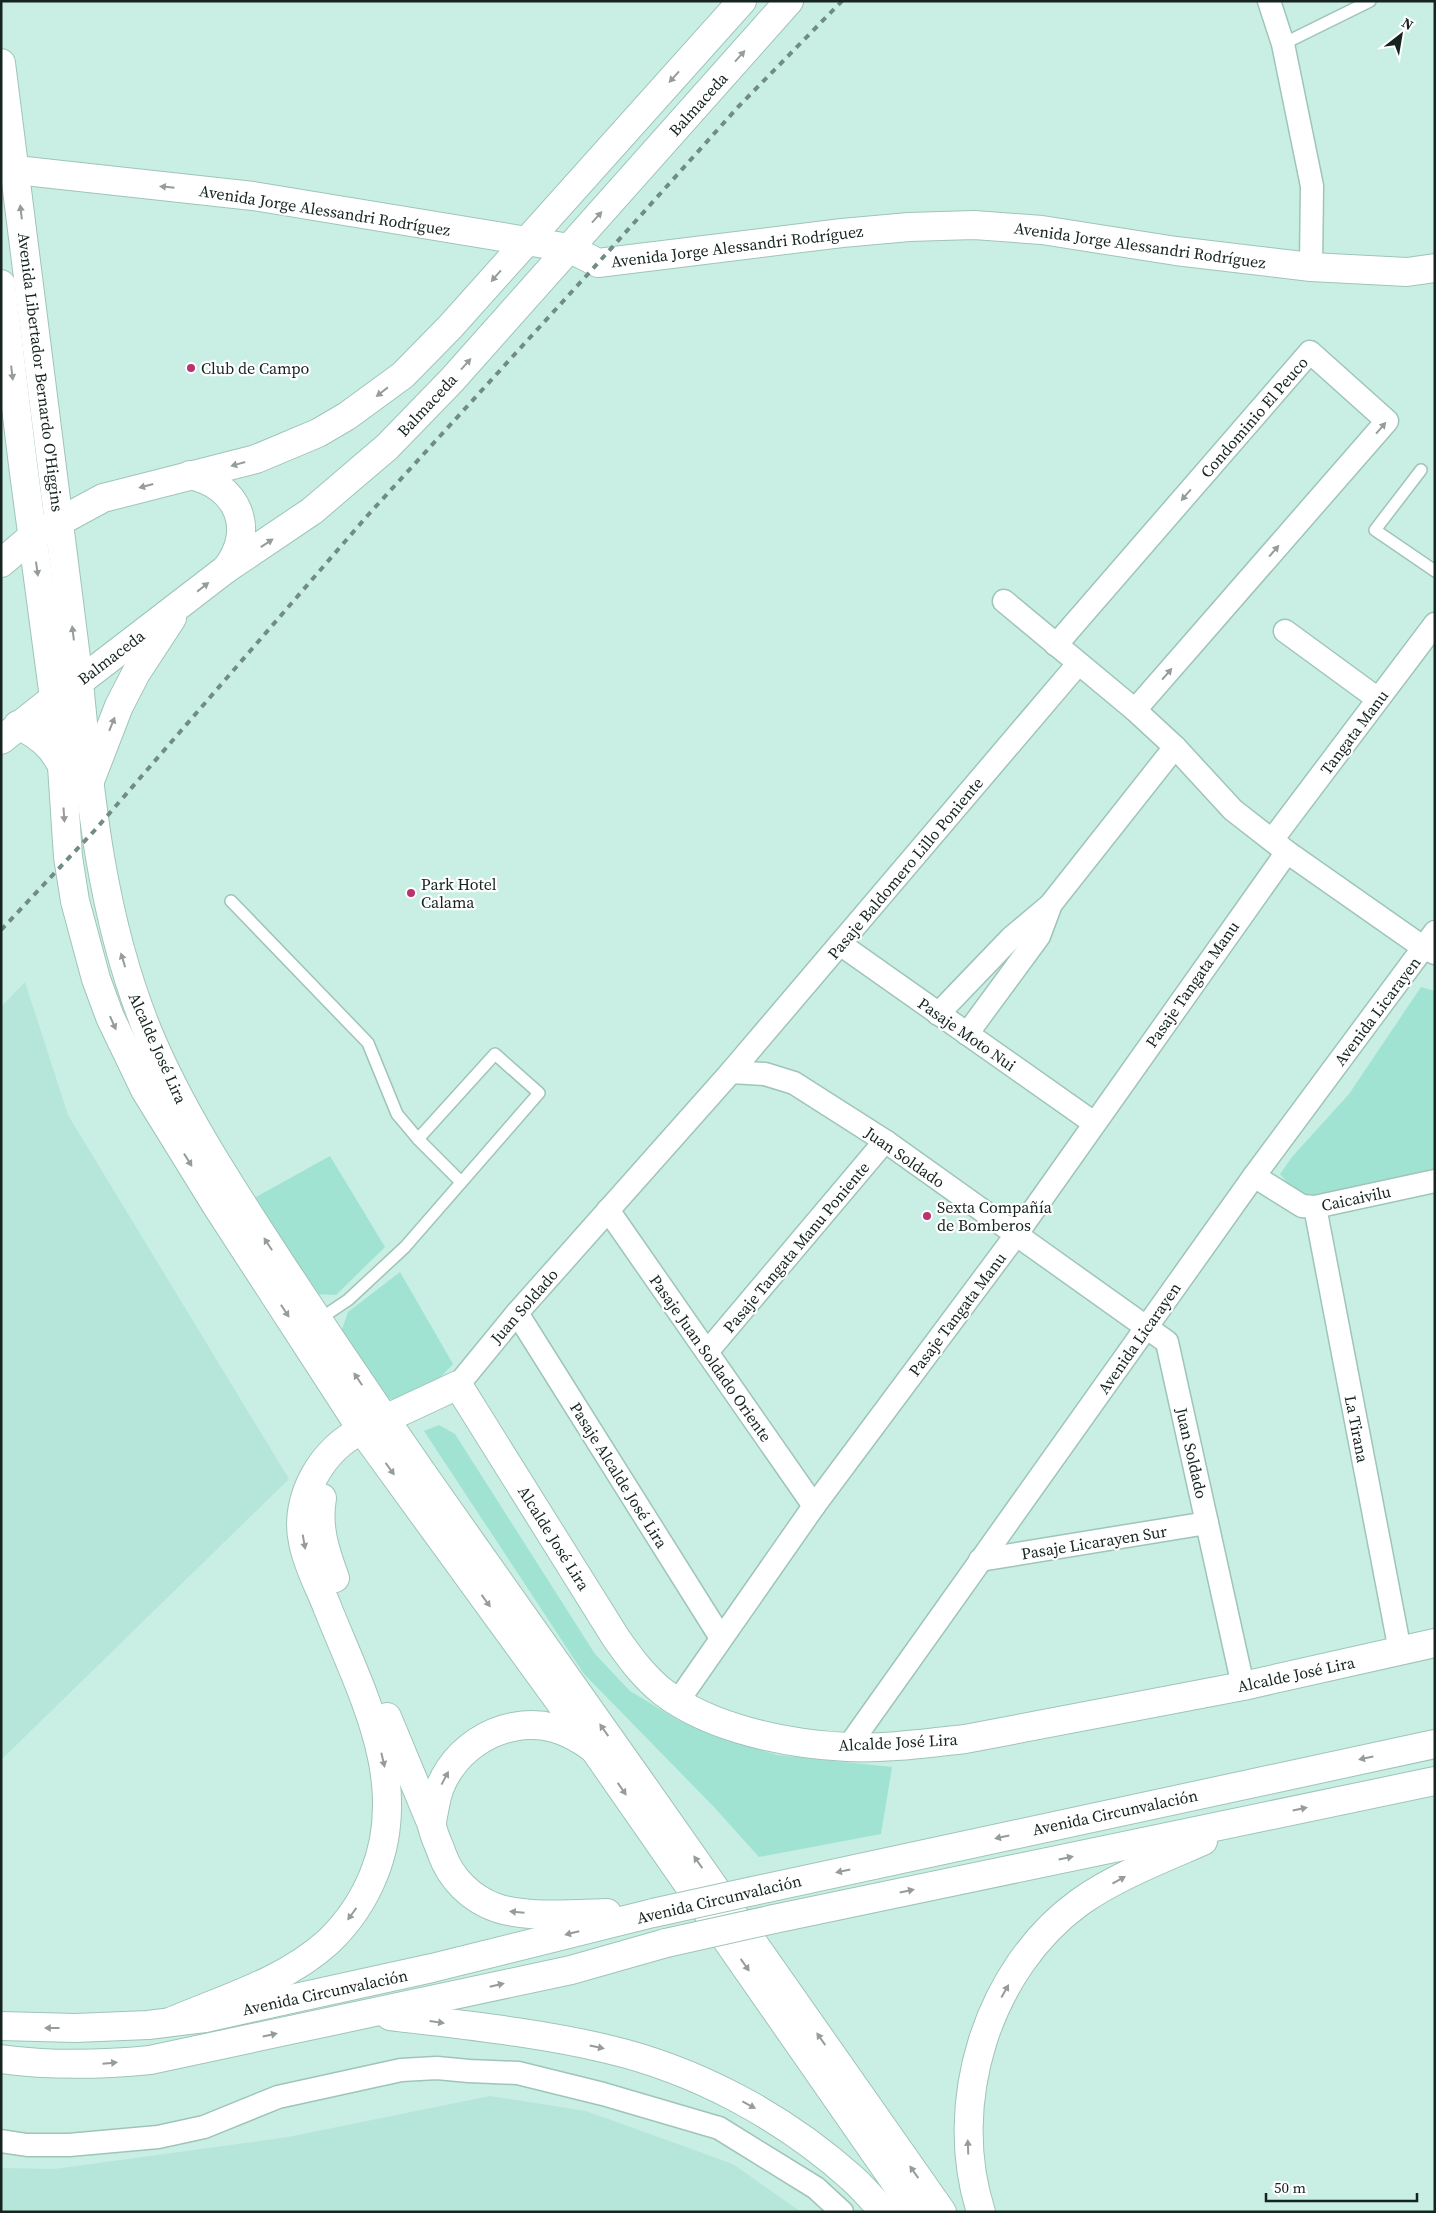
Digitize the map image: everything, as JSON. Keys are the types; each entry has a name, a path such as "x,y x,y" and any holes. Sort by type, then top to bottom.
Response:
{"main road":[{"path":"1,564 33,536 103,498 256,459 287,447 332,424 376,397 403,376 427,351 742,1"},
{"name":"Balmaceda","path":"10,733 226,569 312,511 387,447 452,380 789,1"},
{"name":"Avenida Libertador Bernardo O'Higgins","path":"1,62 79,682"},
{"name":"Avenida Jorge Alessandri Rodríguez","path":"16,170 252,196 569,248 598,263 842,233 909,227 974,225 1042,230 1176,251 1311,267 1407,272 1435,268"},
{"name":"Avenida Libertador Bernardo O'Higgins","path":"2,293 54,698"},
{"path":"52,473 74,488 103,498"},
{"path":"190,475 213,482 231,498 237,508 242,533 234,559 226,569"},
{"path":"88,786 119,706 136,673 180,605"},
{"name":"Alcalde José Lira","path":"79,682 88,786 113,921 134,993 154,1045 186,1112 240,1201 318,1320 373,1425 594,1749 916,2212"},
{"name":"Alcalde José Lira","path":"54,698 62,766 67,848 75,901 96,979 123,1046 146,1090 216,1206 373,1425 709,1876 942,2212"},
{"path":"10,733 40,737 53,750 62,766"},
{"path":"170,2022 270,1980 311,1956 329,1941 358,1905 378,1863 388,1817 388,1793 384,1762 370,1713 302,1541 304,1507 315,1475 335,1447 348,1436 458,1385"},
{"name":"Alcalde José Lira","path":"458,1385 629,1658 645,1676 678,1701 705,1715 750,1732 799,1742 848,1747 923,1743 965,1738 1243,1686 1435,1643"},
{"path":"373,1425 344,1447 331,1469 321,1501 321,1534 324,1550 376,1691 451,1873 470,1893 497,1908 512,1912 556,1914 653,1913"},
{"path":"432,1825 436,1798 450,1768 473,1745 487,1736 511,1728 537,1725 570,1733 594,1749"},
{"name":"Avenida Circunvalación","path":"1,2026 75,2028 205,2018 432,1968 653,1913 1435,1744"},
{"name":"Avenida Circunvalación","path":"1,2059 61,2065 106,2064 150,2060 570,1970 666,1943 774,1919 1435,1781"},
{"path":"981,2212 972,2186 969,2160 969,2106 972,2080 978,2054 998,2004 1025,1959 1060,1919 1081,1901 1137,1870 1252,1819"},
{"path":"371,2013 568,2041 648,2061 686,2075 723,2092 791,2131 854,2180 884,2212"}],"street":[{"path":"1269,1 1283,44 1312,186 1311,267"},
{"name":"Condominio El Peuco","path":"1056,645 1310,352 1388,421 1130,716"},
{"path":"1004,601 1078,664 1130,716 1175,747 1233,810 1279,846 1431,944"},
{"name":"Tangata Manu","path":"1279,846 1378,699 1435,624"},
{"path":"1285,631 1378,699"},
{"name":"Pasaje Baldomero Lillo Poniente","path":"731,1072 1078,664"},
{"path":"938,1014 1011,938 1051,904 1175,747"},
{"name":"Pasaje Tangata Manu","path":"678,1701 814,1506 1016,1235 1094,1123 1279,846"},
{"path":"967,1034 1038,936 1051,904"},
{"name":"Pasaje Moto Nui","path":"840,944 1094,1123"},
{"name":"Avenida Licarayen","path":"848,1747 1254,1176 1431,944"},
{"name":"Juan Soldado","path":"458,1385 517,1313 731,1072 765,1074 794,1084 885,1141 1167,1342 1243,1686"},
{"name":"Pasaje Tangata Manu Poniente","path":"707,1352 885,1141"},
{"name":"Caicaivilu","path":"1254,1176 1302,1206 1314,1207 1435,1181"},
{"name":"La Tirana","path":"1314,1207 1400,1650"},
{"name":"Pasaje Juan Soldado Oriente","path":"608,1210 814,1506"},
{"name":"Pasaje Alcalde José Lira","path":"517,1313 721,1638"},
{"name":"Pasaje Licarayen Sur","path":"980,1560 1207,1523"},
{"path":"1,2141 27,2145 69,2145 158,2137 204,2127 278,2097 401,2070 437,2068 518,2073 603,2094 719,2128 816,2188 842,2212"}],"lane":[{"path":"1283,44 1370,1"},
{"path":"1420,470 1375,530 1435,571"},
{"path":"231,901 368,1043 396,1114 418,1140 461,1182"},
{"path":"318,1320 348,1300 405,1247 539,1094 495,1054 418,1140"}],"shaded area":[{"path":"25,982 68,1115 289,1479 1,1760 1,1007"},
{"path":"1421,987 1435,991 1435,1170 1312,1200 1291,1187 1280,1174 1292,1157 1349,1094"},
{"path":"330,1156 385,1247 336,1295 312,1294 256,1197"},
{"path":"400,1272 453,1364 438,1380 409,1398 380,1400 340,1335 348,1312"},
{"path":"439,1425 455,1434 595,1654 630,1691 678,1720 712,1735 777,1755 892,1767 881,1834 759,1857 713,1806 584,1674 424,1431"},
{"path":"490,2096 586,2111 733,2164 801,2212 1,2212 1,2168 54,2169 288,2137"}],"railway":[{"path":"1,930 95,830 368,515 738,107 842,1"}],"place":[{"name":"Club de Campo","path":"191,368"},
{"name":"Park Hotel Calama","path":"411,893"},
{"name":"Sexta Compañía de Bomberos","path":"927,1216"}]}
